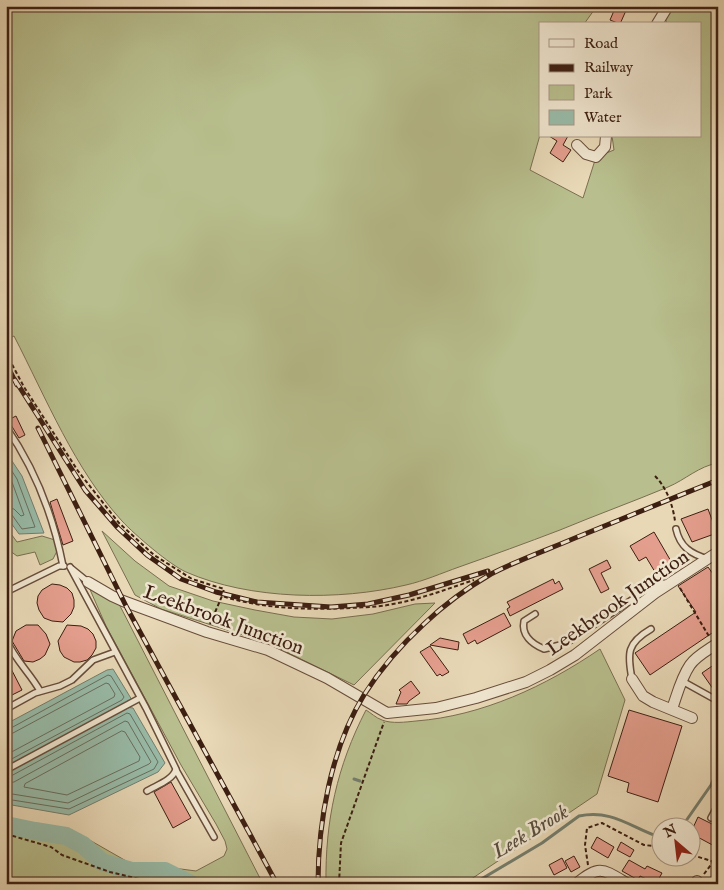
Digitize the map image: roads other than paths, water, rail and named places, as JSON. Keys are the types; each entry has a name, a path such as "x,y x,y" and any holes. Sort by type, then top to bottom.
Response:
{"street":[{"path":"658,22 668,6"},
{"path":"576,145 586,154 596,157 605,147 606,138"},
{"name":"Leekbrook Junction","path":"88,582 112,596 207,632 268,650 334,681 387,713 436,708 526,682 576,655 675,580 718,552"},
{"path":"672,710 690,665 716,644"},
{"path":"632,679 643,696 692,718"},
{"path":"576,884 590,872 597,870 603,870 628,884"}],"lane":[{"path":"6,427 21,449 45,497 58,540 63,566"},
{"path":"676,529 684,548 697,556 708,559"},
{"path":"6,592 59,566 70,567 88,582"},
{"path":"70,567 176,769 214,837"},
{"path":"535,614 524,621 525,634 531,642 544,649 571,640 642,593 662,583 675,580"},
{"path":"632,679 631,647 639,636 651,629"},
{"path":"6,639 11,652 34,680 40,691"},
{"path":"6,709 40,691 60,686 72,680 93,660 115,652"},
{"path":"682,681 718,701"},
{"path":"6,770 140,698"},
{"path":"147,791 171,777 176,769"},
{"path":"711,818 718,806"}],"water":[{"path":"6,452 22,476 44,533 19,534 6,516"},
{"path":"113,669 132,700 6,767 6,724 107,670"},
{"path":"125,707 133,708 165,763 158,772 69,815 6,804 6,773"}],"waterway":[{"name":"Leek Brook","path":"688,818 711,785 718,769"},
{"path":"354,779 360,781"},
{"name":"Leek Brook","path":"473,884 542,843 579,816 602,815 612,817 652,834"},
{"path":"6,825 66,836 83,845 102,862 132,871 165,871 191,884"}],"railway":[{"path":"6,363 17,385"},
{"path":"15,380 85,490 118,528 147,555 181,579 216,592 257,602 331,607 368,604 409,595 488,571"},
{"path":"38,428 127,608 277,884"},
{"path":"318,884 324,811 335,762 343,738 364,695 384,666 408,640 448,603 491,574 718,480"}]}
